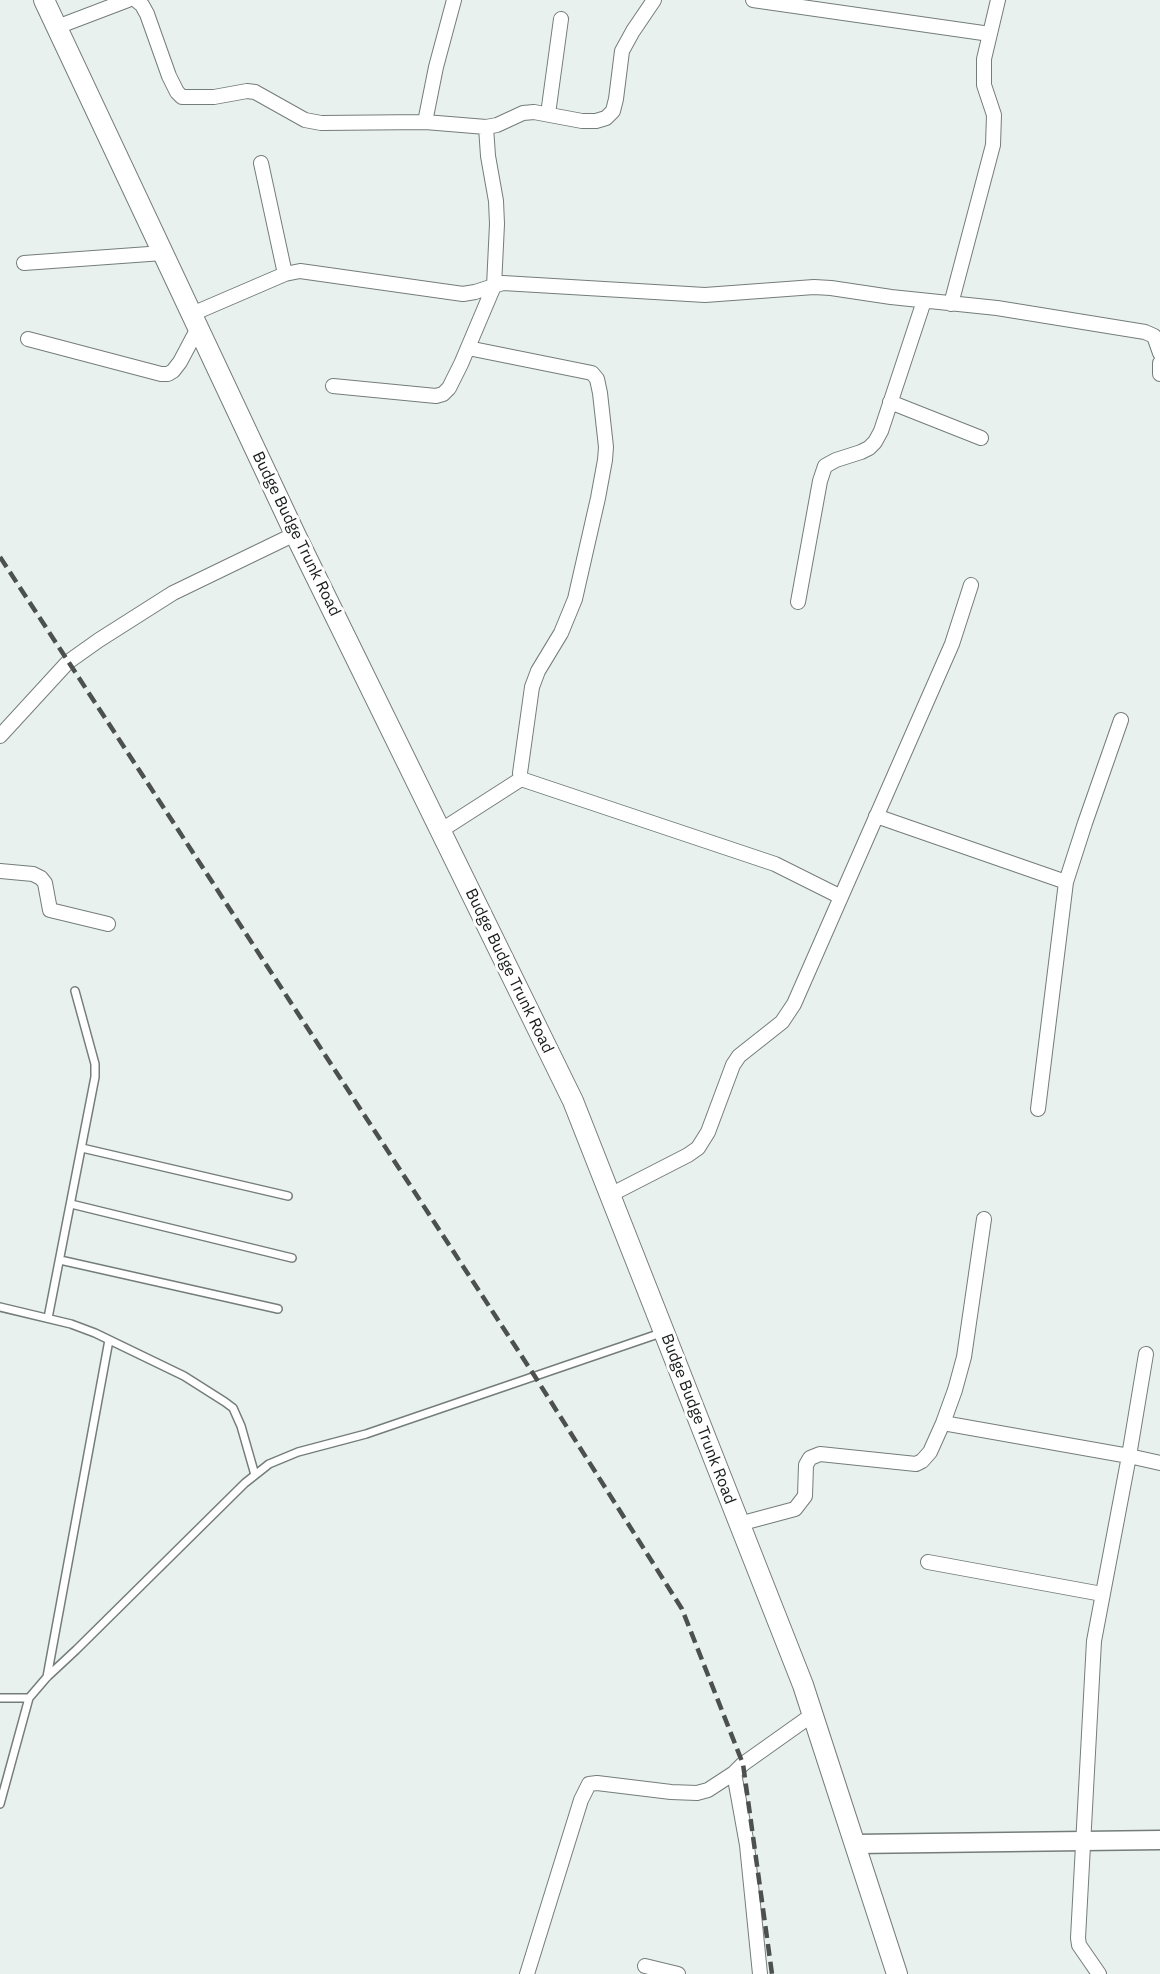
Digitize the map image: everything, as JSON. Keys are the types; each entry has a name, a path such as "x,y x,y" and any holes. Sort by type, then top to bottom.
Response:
{"main road":[{"name":"Budge Budge Trunk Road","path":"44,0 295,534 573,1101 803,1685 897,1974"}],"street":[{"path":"57,27 128,0"},
{"path":"136,0 147,14 169,76 177,92 182,96 214,97 247,91 255,92 305,120 321,123 425,122 486,127 534,112 582,121 597,122 606,118 613,111 616,99 622,51 654,0"},
{"path":"425,122 454,0"},
{"path":"753,0 990,33"},
{"path":"951,304 993,145 994,115 984,85 984,59 998,0"},
{"path":"548,114 561,19"},
{"path":"333,386 436,396 443,394 449,388 494,286 496,213 486,127"},
{"path":"261,163 285,274"},
{"path":"24,263 163,253"},
{"path":"28,339 168,374 174,371 180,362 195,321 285,274 300,271 463,294 503,283 705,294 814,287 831,288 997,308 1145,332 1154,336 1160,353"},
{"path":"798,602 820,481 825,466 869,448 881,432 924,301"},
{"path":"468,348 592,373 597,379 600,393 606,447 598,498 575,599 561,633 537,671 532,687 521,779"},
{"path":"1160,363 1160,374"},
{"path":"890,402 981,438"},
{"path":"0,735 69,662 99,640 173,593 295,534"},
{"path":"610,1194 698,1148 708,1132 733,1065 739,1056 782,1022 794,1004 952,644 971,585"},
{"path":"1038,1108 1066,882 1084,823 1121,720"},
{"path":"440,831 521,779"},
{"path":"521,779 775,864 841,897"},
{"path":"876,816 1066,882"},
{"path":"0,871 33,874 41,878 45,883 50,910 108,924"},
{"path":"739,1524 795,1509 801,1504 805,1496 806,1465 810,1458 820,1454 916,1464 930,1452 956,1390 964,1357 984,1219"},
{"path":"1100,1974 1079,1945 1078,1938 1094,1641 1146,1354"},
{"path":"943,1423 1160,1463"},
{"path":"928,1562 1102,1594"},
{"path":"527,1974 581,1800 589,1784 671,1792 697,1793 708,1790 812,1714"},
{"path":"734,1773 747,1845 760,1974"},
{"path":"855,1844 1160,1840"},
{"path":"645,1966 678,1974"}],"lane":[{"path":"48,1318 94,1092 95,1064 75,991"},
{"path":"82,1148 288,1196"},
{"path":"71,1204 292,1258"},
{"path":"60,1260 278,1309"},
{"path":"0,1307 71,1324 109,1340 184,1376 233,1408 241,1426 255,1475"},
{"path":"0,1804 29,1698 47,1677 245,1483 269,1464 298,1452 366,1434 664,1332"},
{"path":"47,1677 109,1340"},
{"path":"0,1698 29,1698"}],"railway":[{"path":"0,557 534,1375 682,1609 743,1764 772,1974"}]}
